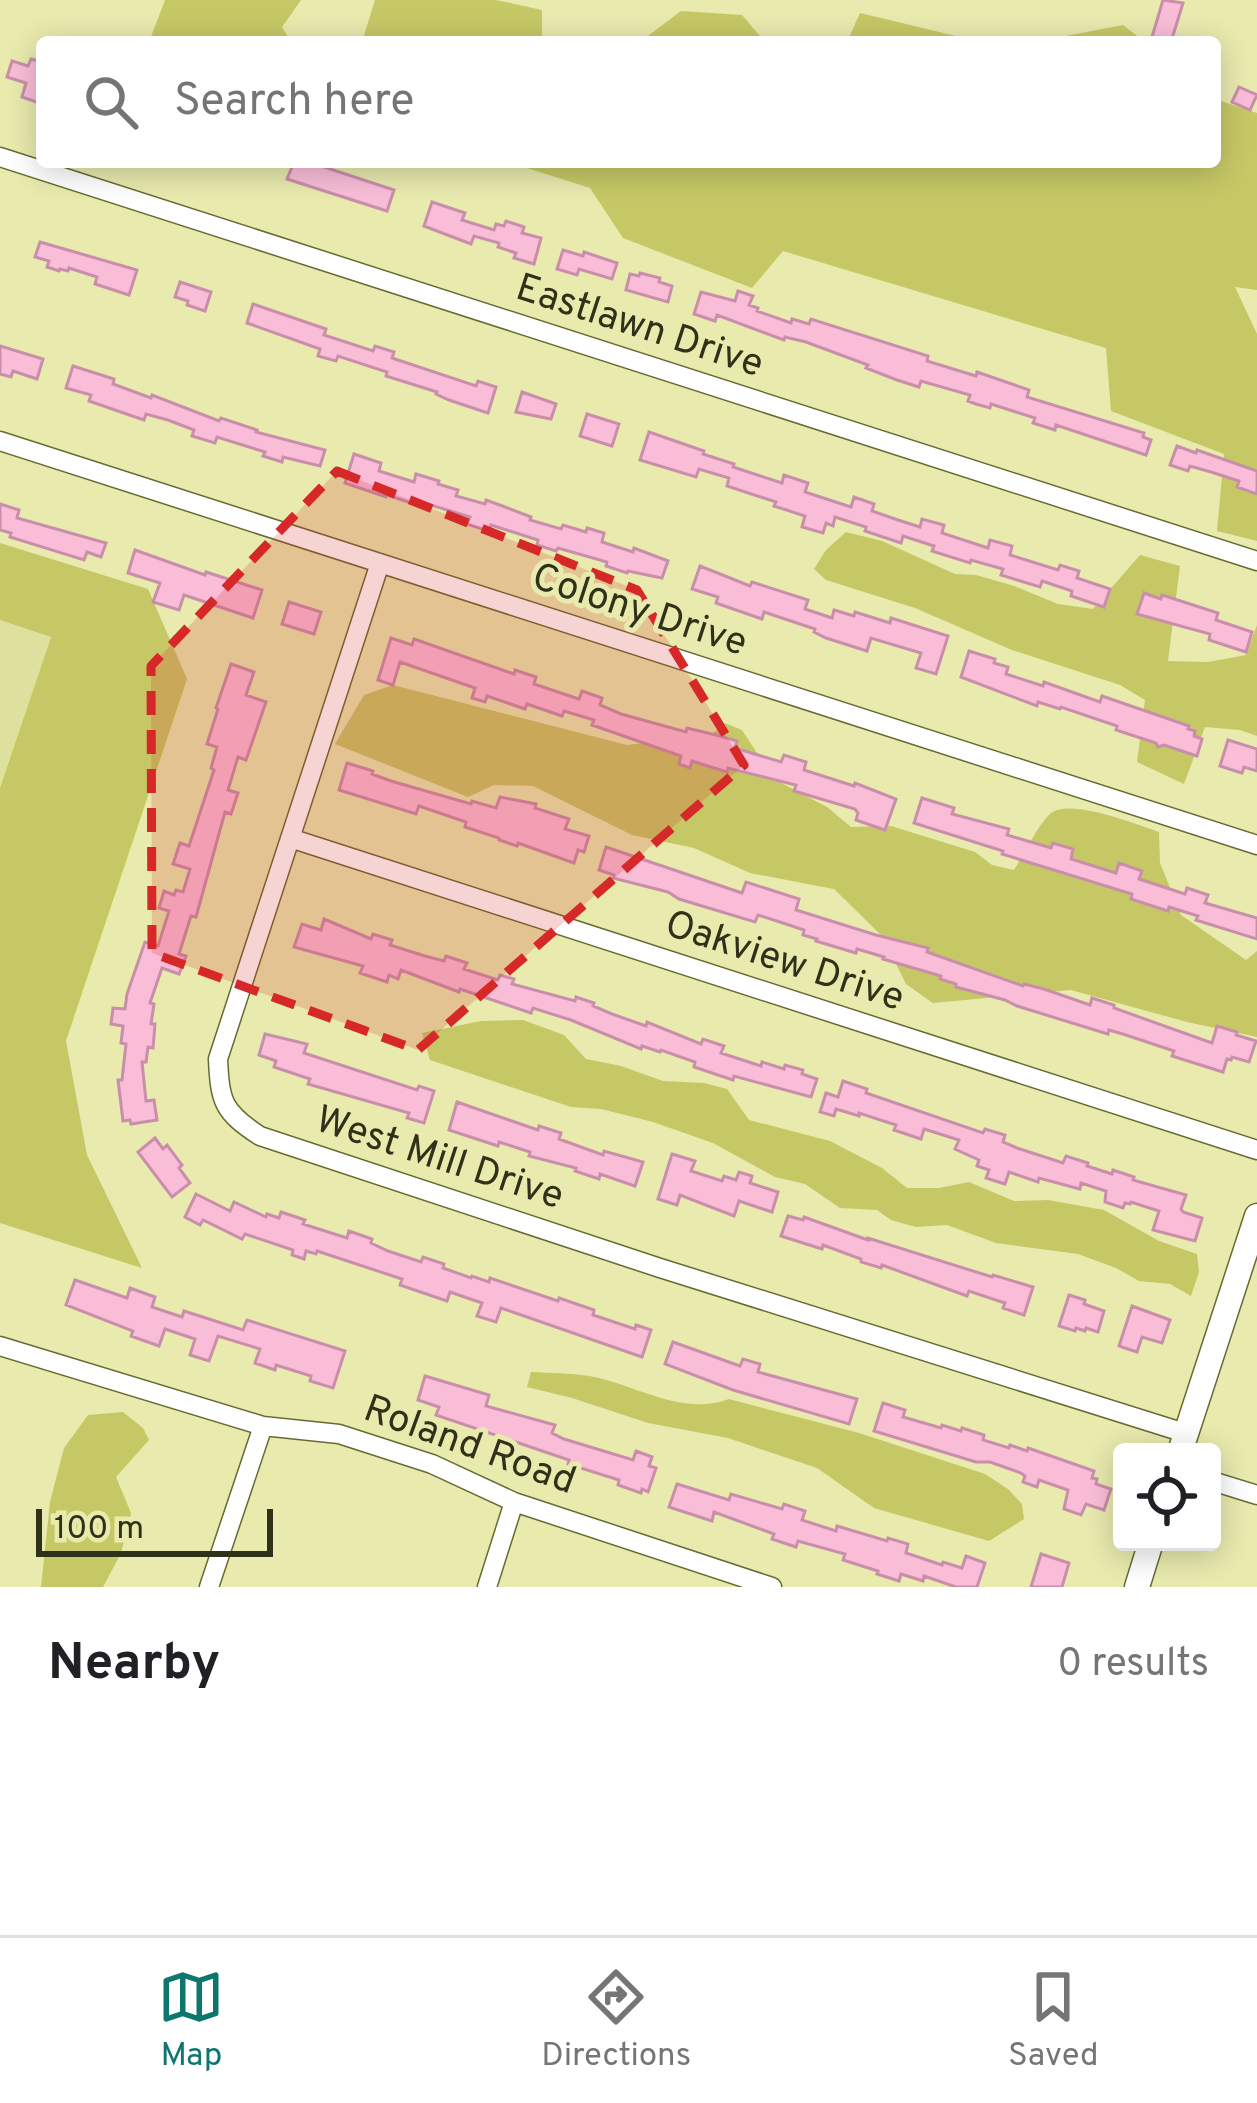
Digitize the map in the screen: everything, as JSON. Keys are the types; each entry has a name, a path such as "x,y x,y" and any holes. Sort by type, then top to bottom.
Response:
{"street":[{"name":"Eastlawn Drive","path":"0,157 1257,561"},
{"name":"Colony Drive","path":"0,441 1257,845"},
{"name":"West Mill Drive","path":"380,563 218,1059 219,1091 229,1111 260,1136 1182,1442"},
{"name":"Oakview Drive","path":"290,838 1257,1150"},
{"path":"1182,1442 1252,1250 1257,1216"},
{"name":"Roland Road","path":"1,1351 262,1426 339,1433 432,1464 514,1502 772,1587"},
{"path":"209,1587 262,1426"},
{"path":"1221,1484 1257,1495"},
{"path":"487,1587 514,1502"},
{"path":"1137,1587 1148,1551"}],"highlighted area":[{"path":"337,471 637,590 744,765 418,1050 152,953 151,666"}],"shaded area":[{"path":"165,0 301,0 282,27 287,36 151,36"},
{"path":"375,0 496,0 542,10 542,36 364,36"},
{"path":"681,11 742,15 760,36 648,36"},
{"path":"860,13 956,36 850,36"},
{"path":"1123,25 1137,36 1065,36"},
{"path":"1221,101 1257,113 1257,290 1235,287 1257,334 1257,541 1217,531 1224,454 1111,411 1106,348 783,251 752,288 623,238 590,188 527,168 1221,168"},
{"path":"846,532 882,541 955,574 976,575 1058,604 1093,609 1140,555 1180,566 1168,661 1208,662 1246,655 1257,625 1257,736 1205,727 1184,784 1137,762 1145,700 1120,685 826,580 814,569"},
{"path":"0,543 148,589 187,679 66,1041 87,1155 142,1268 0,1223 0,788 51,637 0,620"},
{"path":"0,620 51,636 0,788"},
{"path":"393,685 627,745 711,735 725,723 742,730 774,779 827,807 851,827 891,826 975,852 992,865 1014,870 1045,819 1059,810 1103,814 1159,832 1160,863 1181,915 1246,960 1257,951 1257,1037 1071,990 933,1003 906,984 882,936 834,889 750,873 694,848 632,835 533,786 494,785 468,797 335,744 364,695"},
{"path":"523,1020 564,1035 586,1059 663,1081 727,1089 749,1120 830,1141 882,1168 907,1188 969,1182 1014,1201 1048,1200 1104,1210 1159,1241 1197,1254 1199,1272 1191,1296 1170,1284 1139,1281 1078,1254 996,1243 947,1225 916,1227 877,1210 840,1208 805,1184 775,1177 713,1143 653,1122 571,1107 430,1060 422,1033 481,1021"},
{"path":"531,1372 589,1376 676,1402 711,1404 729,1399 859,1433 985,1474 1022,1504 1024,1519 989,1541 874,1508 817,1468 728,1438 648,1423 527,1387"},
{"path":"123,1412 143,1428 149,1440 116,1477 131,1513 121,1553 103,1587 41,1587 50,1502 64,1448 88,1415"}],"building":[{"path":"1163,0 1183,3 1173,36 1152,36"},
{"path":"31,59 36,60 36,102 22,97 26,83 7,77 12,61 28,66"},
{"path":"1239,87 1257,95 1250,110 1232,102"},
{"path":"292,168 327,168 394,190 387,211 287,179"},
{"path":"432,202 465,213 462,220 494,230 506,221 524,227 522,233 541,238 534,264 514,258 516,253 498,247 499,243 474,236 471,244 424,226"},
{"path":"40,242 137,270 129,295 95,284 97,277 47,267 49,261 35,257"},
{"path":"563,250 617,263 612,279 579,269 577,275 557,269"},
{"path":"640,273 672,286 668,302 626,290 630,274"},
{"path":"180,282 211,292 205,311 175,297"},
{"path":"738,291 753,296 749,305 757,311 791,323 792,319 809,324 811,319 928,356 927,361 1029,390 1027,397 1144,433 1151,440 1146,455 1056,425 1055,430 1033,423 1035,418 991,404 990,408 976,404 968,401 970,395 921,381 919,387 897,380 806,342 784,340 717,315 715,321 694,314 701,292 735,301"},
{"path":"253,304 326,329 324,335 373,351 375,346 394,352 392,358 476,386 478,381 496,387 488,413 386,376 387,372 338,356 336,361 318,356 320,349 247,323"},
{"path":"0,346 43,359 37,379 13,371 11,377 0,374"},
{"path":"73,366 219,421 325,450 320,466 283,457 282,462 217,437 215,443 192,436 194,430 168,420 146,414 144,420 89,401 91,395 66,388"},
{"path":"522,392 556,404 551,419 516,412"},
{"path":"587,414 619,424 612,446 580,436"},
{"path":"649,432 782,483 784,475 808,483 805,492 851,507 854,497 874,504 872,511 898,520 920,527 922,519 944,525 942,533 988,548 990,540 1012,546 1010,555 1058,570 1060,565 1079,571 1077,578 1110,589 1104,607 1071,596 1072,591 1001,575 1003,569 932,551 934,546 903,536 901,543 835,517 833,526 826,523 823,533 802,527 805,516 727,486 729,478 699,469 696,477 640,460"},
{"path":"1177,446 1257,471 1257,494 1237,487 1239,481 1170,465"},
{"path":"354,454 381,463 379,471 414,482 416,474 439,481 458,490 456,496 485,504 486,500 530,520 604,533 602,542 668,561 662,578 627,573 606,566 607,562 537,545 538,540 491,525 489,531 467,524 470,517 345,483"},
{"path":"0,504 19,510 17,518 106,543 101,557 87,552 84,560 10,537 11,533 0,530"},
{"path":"135,550 262,590 253,618 184,595 179,610 153,602 160,583 128,573"},
{"path":"700,566 750,586 752,582 808,600 805,609 832,618 834,610 854,616 855,612 948,636 936,674 916,668 921,653 871,638 867,651 764,612 762,619 716,603 718,597 692,589"},
{"path":"1144,593 1218,613 1216,620 1252,632 1246,652 1209,640 1210,634 1137,614"},
{"path":"289,602 321,612 314,634 282,624"},
{"path":"391,638 412,645 414,639 514,674 515,670 536,677 534,684 579,699 582,691 602,698 600,705 621,714 737,741 735,748 781,762 784,755 806,762 804,770 896,799 885,830 856,820 855,809 794,791 796,785 692,761 690,768 679,764 681,756 592,725 594,720 527,704 525,709 487,696 485,702 472,698 475,688 400,662 393,685 378,680"},
{"path":"969,651 1008,667 1006,674 1100,702 1102,696 1189,726 1202,739 1197,756 1158,747 1116,730 1117,726 1061,707 1038,702 1037,706 961,677"},
{"path":"231,664 254,672 246,695 266,702 246,760 238,757 228,790 238,793 231,814 225,812 196,917 191,916 179,954 186,956 179,974 162,968 150,1003 154,1004 153,1048 148,1047 146,1062 142,1062 146,1101 154,1100 157,1120 131,1124 123,1121 118,1080 122,1080 126,1044 121,1043 123,1026 111,1024 113,1008 125,1009 145,942 158,946 169,911 159,908 164,891 183,892 190,869 173,864 180,843 189,846 214,770 217,747 207,744"},
{"path":"1228,740 1257,749 1257,771 1244,767 1242,773 1220,766"},
{"path":"347,763 471,804 496,808 500,797 536,804 535,808 569,819 565,829 589,836 584,852 578,850 574,863 499,840 465,827 466,822 419,806 416,814 339,790"},
{"path":"922,798 954,808 952,814 1009,829 1007,835 1073,849 1071,859 1116,873 1119,863 1142,871 1139,879 1185,894 1187,888 1208,895 1205,903 1257,918 1257,939 914,823"},
{"path":"606,847 742,893 746,882 799,899 796,910 928,948 927,952 1023,986 1090,1005 1092,998 1114,1005 1212,1043 1217,1026 1256,1041 1249,1062 1232,1057 1223,1072 1126,1035 1109,1030 1108,1034 956,987 941,976 884,957 816,941 803,935 804,930 758,915 755,922 613,878 599,870"},
{"path":"324,919 371,939 373,934 392,940 390,945 425,956 467,963 464,969 498,980 500,975 514,979 512,984 575,1001 576,997 646,1026 647,1022 701,1044 703,1039 724,1046 721,1053 761,1066 762,1062 803,1070 802,1074 817,1079 811,1097 734,1076 733,1080 694,1067 695,1062 661,1050 641,1049 533,1008 531,1013 401,970 398,979 389,975 387,982 360,973 363,966 294,947 302,924 321,930"},
{"path":"265,1034 307,1044 304,1053 417,1090 419,1086 434,1091 424,1123 407,1118 409,1113 308,1084 310,1079 274,1067 276,1061 259,1055"},
{"path":"843,1081 983,1133 985,1129 1005,1135 1003,1142 1017,1148 1063,1163 1066,1156 1186,1195 1183,1212 1202,1218 1195,1241 1153,1230 1159,1211 1131,1202 1123,1208 1105,1202 1106,1191 1081,1183 1080,1189 1009,1172 1005,1184 986,1178 989,1170 977,1166 979,1160 955,1149 959,1140 924,1129 921,1139 859,1113 836,1109 834,1116 820,1112 826,1093 838,1097"},
{"path":"457,1102 538,1130 539,1126 561,1133 559,1139 603,1155 604,1151 643,1162 635,1186 600,1174 599,1179 529,1156 530,1152 449,1130"},
{"path":"155,1138 163,1149 167,1145 190,1183 172,1197 138,1152"},
{"path":"672,1154 695,1161 691,1171 722,1181 724,1176 736,1180 739,1172 752,1176 750,1183 778,1192 772,1212 739,1201 734,1216 680,1195 677,1205 658,1199"},
{"path":"196,1194 230,1211 234,1202 266,1217 279,1218 281,1212 347,1238 349,1231 421,1262 423,1257 471,1278 489,1282 490,1278 594,1310 593,1315 635,1329 636,1325 651,1330 642,1357 501,1308 496,1322 477,1316 482,1303 450,1292 447,1301 400,1285 402,1279 317,1251 306,1251 304,1259 292,1255 293,1250 245,1234 242,1239 203,1220 200,1225 185,1217"},
{"path":"788,1216 1033,1287 1024,1315 969,1291 967,1296 823,1245 822,1249 781,1236"},
{"path":"75,1280 127,1298 130,1288 155,1297 152,1307 182,1317 184,1311 243,1330 247,1320 345,1351 333,1388 310,1381 311,1376 255,1363 260,1349 218,1336 209,1361 190,1355 195,1339 165,1329 159,1346 131,1336 133,1331 66,1305"},
{"path":"1069,1295 1104,1311 1098,1332 1059,1326"},
{"path":"1132,1306 1170,1320 1162,1343 1142,1337 1137,1352 1119,1346"},
{"path":"673,1342 740,1366 743,1359 760,1364 758,1372 857,1399 849,1424 733,1390 665,1364"},
{"path":"425,1376 489,1395 486,1406 555,1425 552,1433 564,1439 633,1460 636,1451 652,1457 649,1466 656,1468 648,1492 618,1485 619,1480 568,1464 569,1460 436,1415 439,1407 418,1400"},
{"path":"883,1403 905,1410 903,1417 941,1428 962,1428 984,1435 983,1440 1028,1448 1094,1471 1096,1484 1111,1489 1104,1510 1086,1504 1081,1515 1064,1509 1068,1490 1039,1480 1037,1487 1023,1482 1021,1473 990,1462 976,1462 874,1431"},
{"path":"677,1484 729,1500 731,1494 782,1509 784,1504 805,1511 802,1520 908,1544 906,1553 942,1565 962,1568 966,1556 985,1563 977,1587 901,1574 899,1581 843,1560 845,1554 798,1541 796,1547 714,1512 712,1521 669,1507"},
{"path":"1041,1554 1069,1563 1062,1587 1031,1587"}]}
